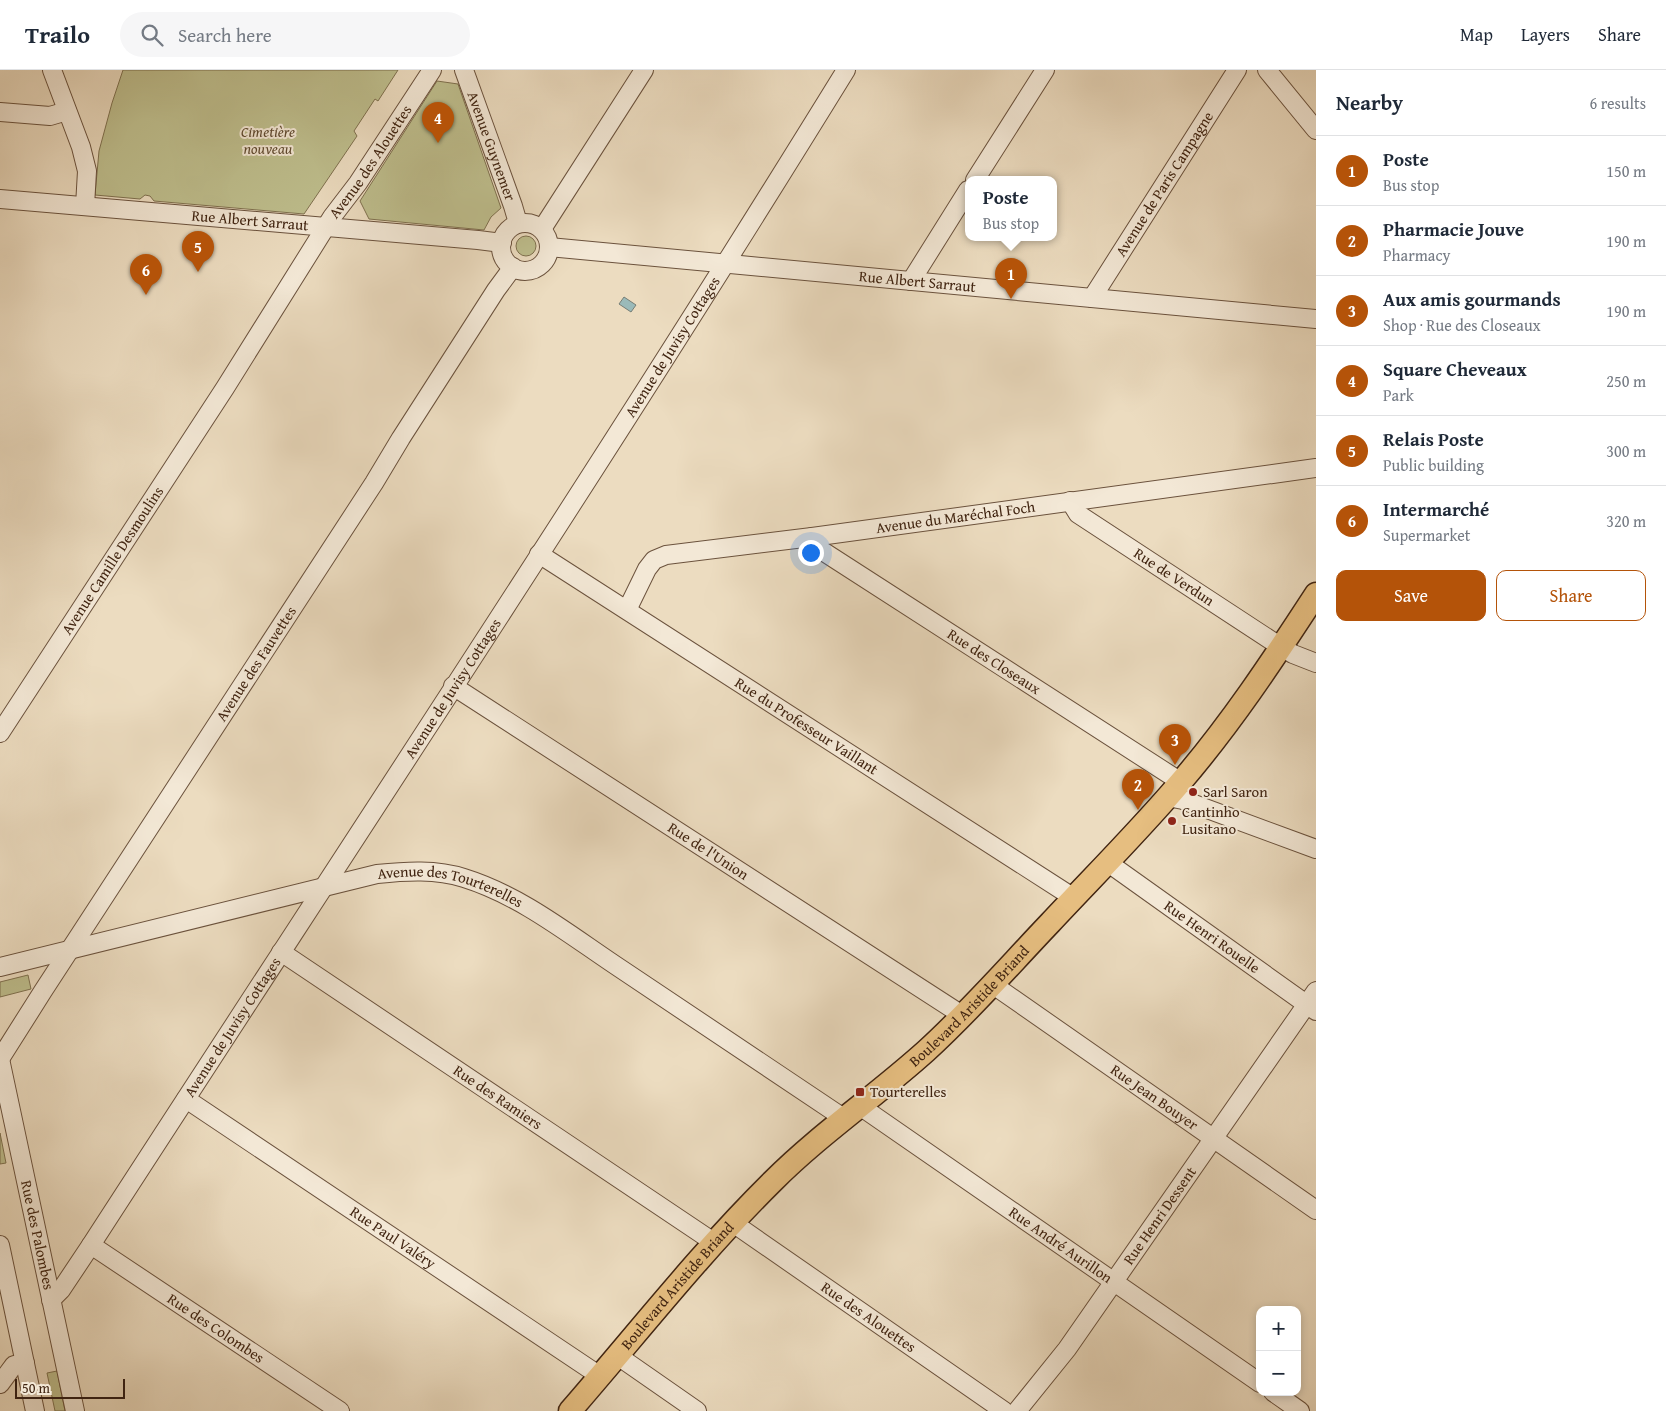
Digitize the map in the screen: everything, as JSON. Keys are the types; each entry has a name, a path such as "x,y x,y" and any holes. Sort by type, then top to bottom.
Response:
{"main road":[{"name":"Boulevard Aristide Briand","path":"570,1411 715,1243 775,1179 926,1051 1074,898 1174,790 1222,731 1316,594"}],"street":[{"path":"52,70 81,147 87,171 85,206"},
{"name":"Avenue des Alouettes","path":"225,388 326,227 358,183 432,70"},
{"name":"Avenue Guynemer","path":"464,70 514,206 518,223"},
{"path":"542,229 644,70"},
{"name":"Avenue de Juvisy Cottages","path":"51,1300 61,1290 91,1245 539,554 726,264 846,70"},
{"path":"978,176 1045,70"},
{"name":"Avenue de Paris Campagne","path":"1092,298 1237,70"},
{"path":"1267,70 1316,130"},
{"path":"0,112 50,116 67,112"},
{"path":"911,281 965,195"},
{"name":"Rue Albert Sarraut","path":"0,199 502,243"},
{"path":"526,222 542,229 548,238 549,247 544,261 532,270 523,270 506,262 502,254 502,243 509,229 518,223 526,222"},
{"name":"Rue Albert Sarraut","path":"549,247 1316,319"},
{"name":"Avenue des Fauvettes","path":"0,1059 43,990 374,483 496,290 514,267"},
{"name":"Avenue Camille Desmoulins","path":"0,733 225,388"},
{"name":"Avenue du Maréchal Foch","path":"627,610 647,568 654,560 666,555 812,537 1316,468"},
{"name":"Rue de Verdun","path":"1070,502 1078,514 1281,647 1316,663"},
{"name":"Rue des Closeaux","path":"812,537 815,544 821,550 1174,790 1183,800 1316,849"},
{"name":"Rue du Professeur Vaillant","path":"539,554 1074,898"},
{"name":"Rue de l'Union","path":"453,686 962,1015"},
{"name":"Rue Henri Rouelle","path":"1107,862 1313,1002"},
{"name":"Avenue des Tourterelles","path":"0,967 377,874 403,871 431,872 462,877 494,889 552,923 852,1113"},
{"name":"Rue des Ramiers","path":"281,952 715,1243"},
{"path":"26,960 42,977 43,990"},
{"name":"Rue Jean Bouyer","path":"992,984 1316,1210"},
{"name":"Rue Henri Dessent","path":"1017,1411 1066,1349 1260,1070 1313,1002"},
{"name":"Rue des Palombes","path":"0,1059 75,1411"},
{"name":"Rue Paul Valéry","path":"186,1099 600,1376"},
{"name":"Rue André Aurillon","path":"852,1113 1114,1282 1256,1380"},
{"name":"Rue des Alouettes","path":"733,1223 1004,1411"},
{"path":"0,1245 35,1411"},
{"name":"Rue des Colombes","path":"91,1245 340,1411"},
{"path":"618,1356 697,1411"},
{"path":"0,1384 14,1365 25,1363"},
{"path":"1279,1396 1300,1411"}],"green space":[{"name":"Cimetière nouveau","path":"123,70 398,70 378,101 375,99 354,131 357,136 304,214 154,201 150,196 145,195 140,199 95,195 99,151"},
{"path":"437,81 458,84 501,208 491,217 484,230 369,219 360,201"},
{"path":"522,236 530,236 536,242 536,250 530,256 522,256 516,250 516,242"},
{"path":"28,975 31,989 0,997 0,982"},
{"path":"0,1133 6,1163 0,1164"},
{"path":"57,1371 65,1411 55,1411 47,1373"}],"water":[{"path":"624,297 636,305 631,312 619,304"}],"place":[{"name":"Square Cheveaux","path":"438,143"},
{"name":"Relais Poste","path":"198,272"},
{"name":"Intermarché","path":"146,295"},
{"name":"Poste","path":"1011,299"},
{"name":"Aux amis gourmands","path":"1175,765"},
{"name":"Sarl Saron","path":"1193,792"},
{"name":"Pharmacie Jouve","path":"1138,810"},
{"name":"Cantinho Lusitano","path":"1172,821"},
{"name":"Tourterelles","path":"860,1092"}]}
